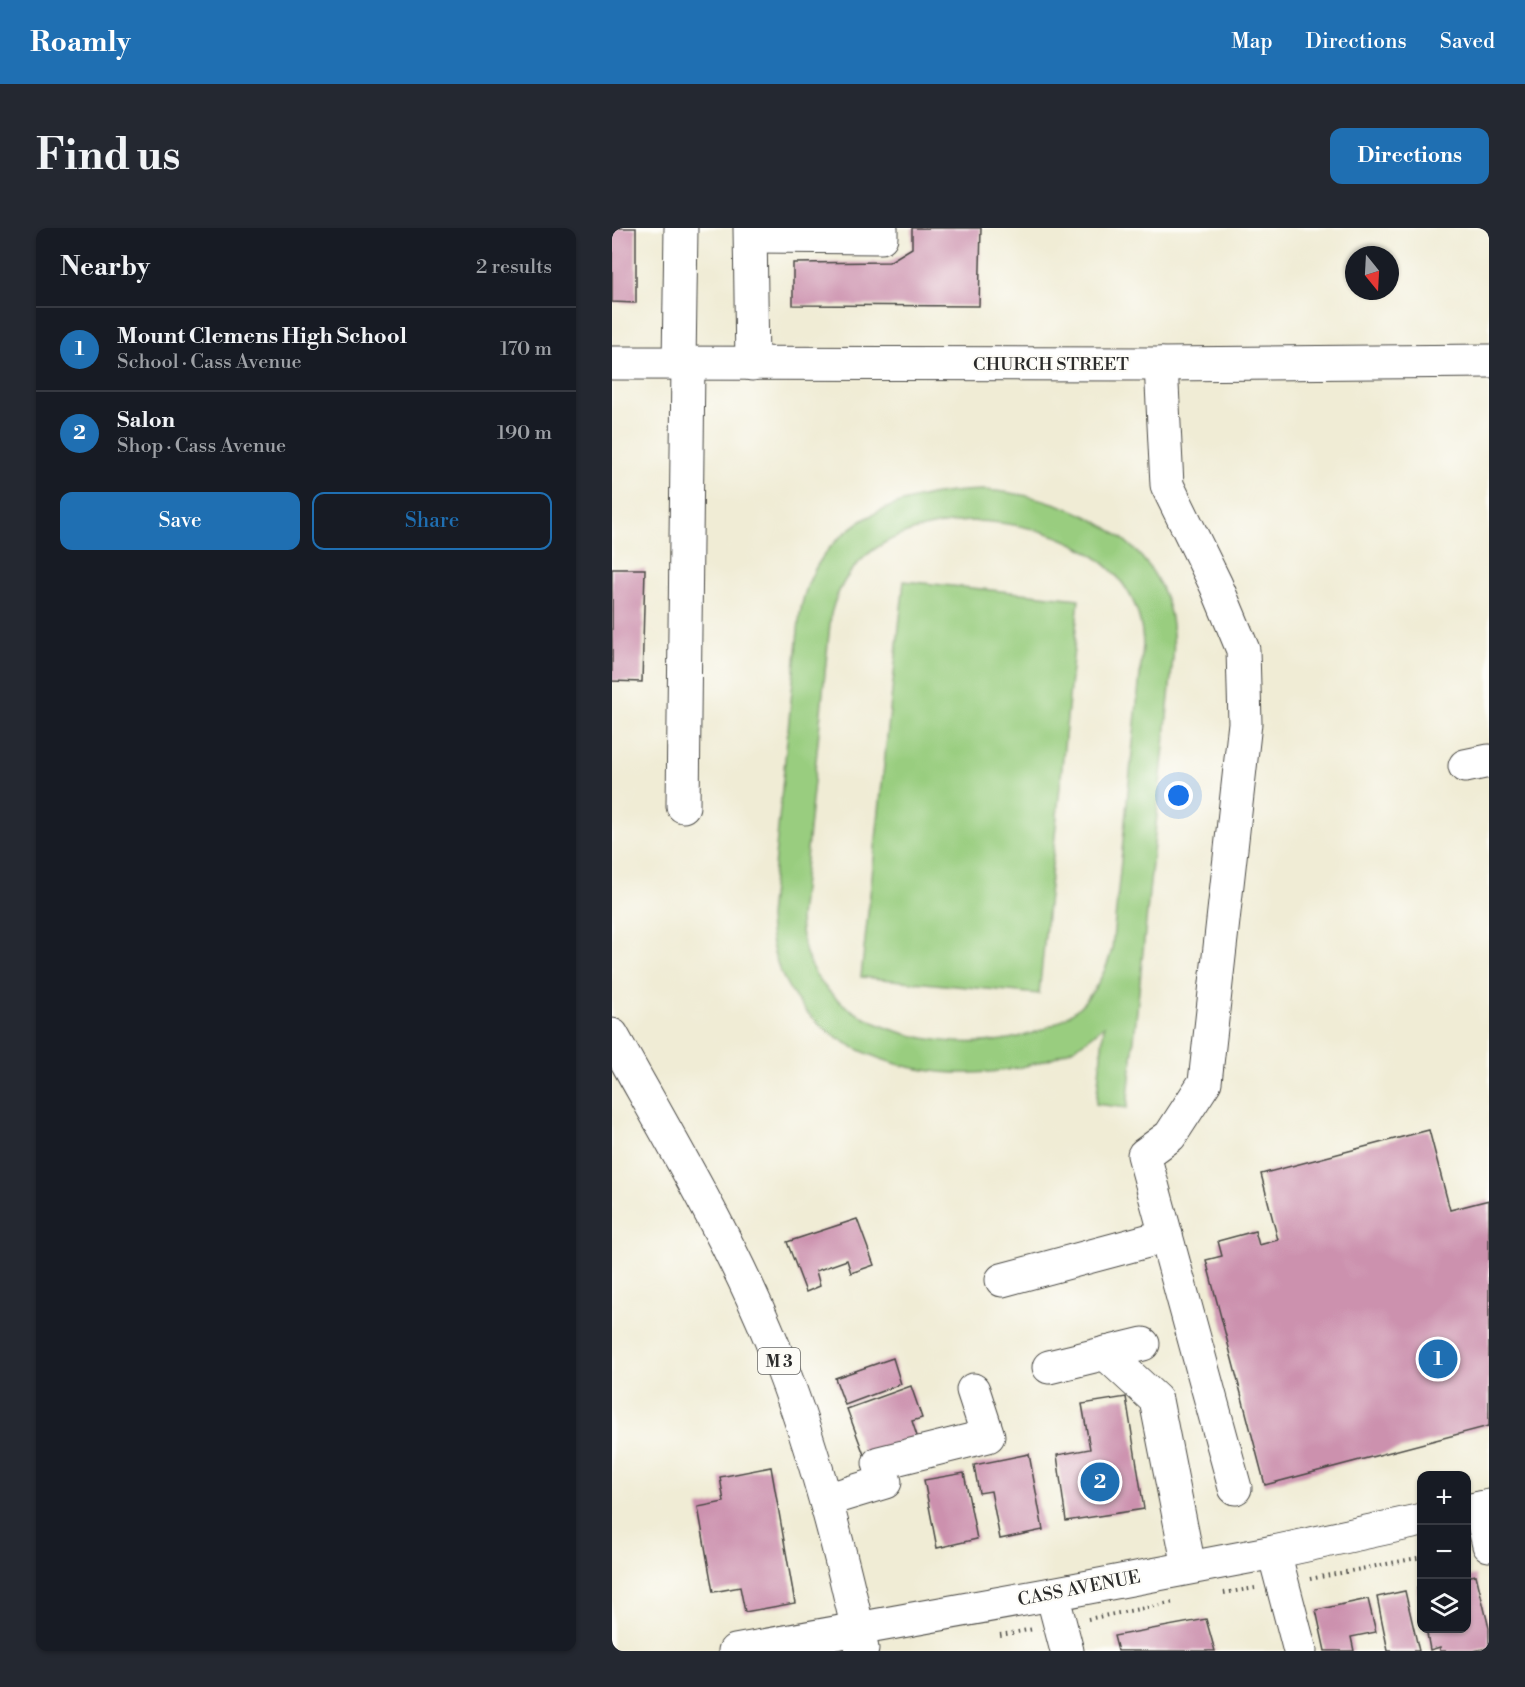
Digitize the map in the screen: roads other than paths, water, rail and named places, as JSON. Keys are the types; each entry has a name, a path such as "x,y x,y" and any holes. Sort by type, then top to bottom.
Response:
{"main road":[{"path":"681,228 684,364 683,806"},
{"path":"752,364 751,232 881,237 881,228"},
{"name":"CHURCH STREET","path":"612,363 1161,364 1489,361"},
{"path":"1161,364 1167,485 1216,585 1243,650 1245,723 1206,1082 1170,1136 1144,1155 1235,1488"},
{"name":"M 3","path":"612,1035 724,1240 773,1344 804,1428 826,1500 860,1640"},
{"path":"1002,1280 1166,1236"},
{"path":"1049,1367 1143,1344"},
{"path":"1105,1353 1156,1400 1189,1567"},
{"path":"826,1500 885,1482 879,1463 988,1436 973,1389"},
{"path":"1478,1508 1489,1545"},
{"name":"CASS AVENUE","path":"735,1651 860,1640 1052,1594 1274,1552 1417,1521"},
{"path":"1274,1552 1300,1651"},
{"path":"1052,1594 1067,1651"}],"place":[{"name":"Mount Clemens High School","path":"1438,1359"},
{"name":"Salon","path":"1100,1482"}]}
